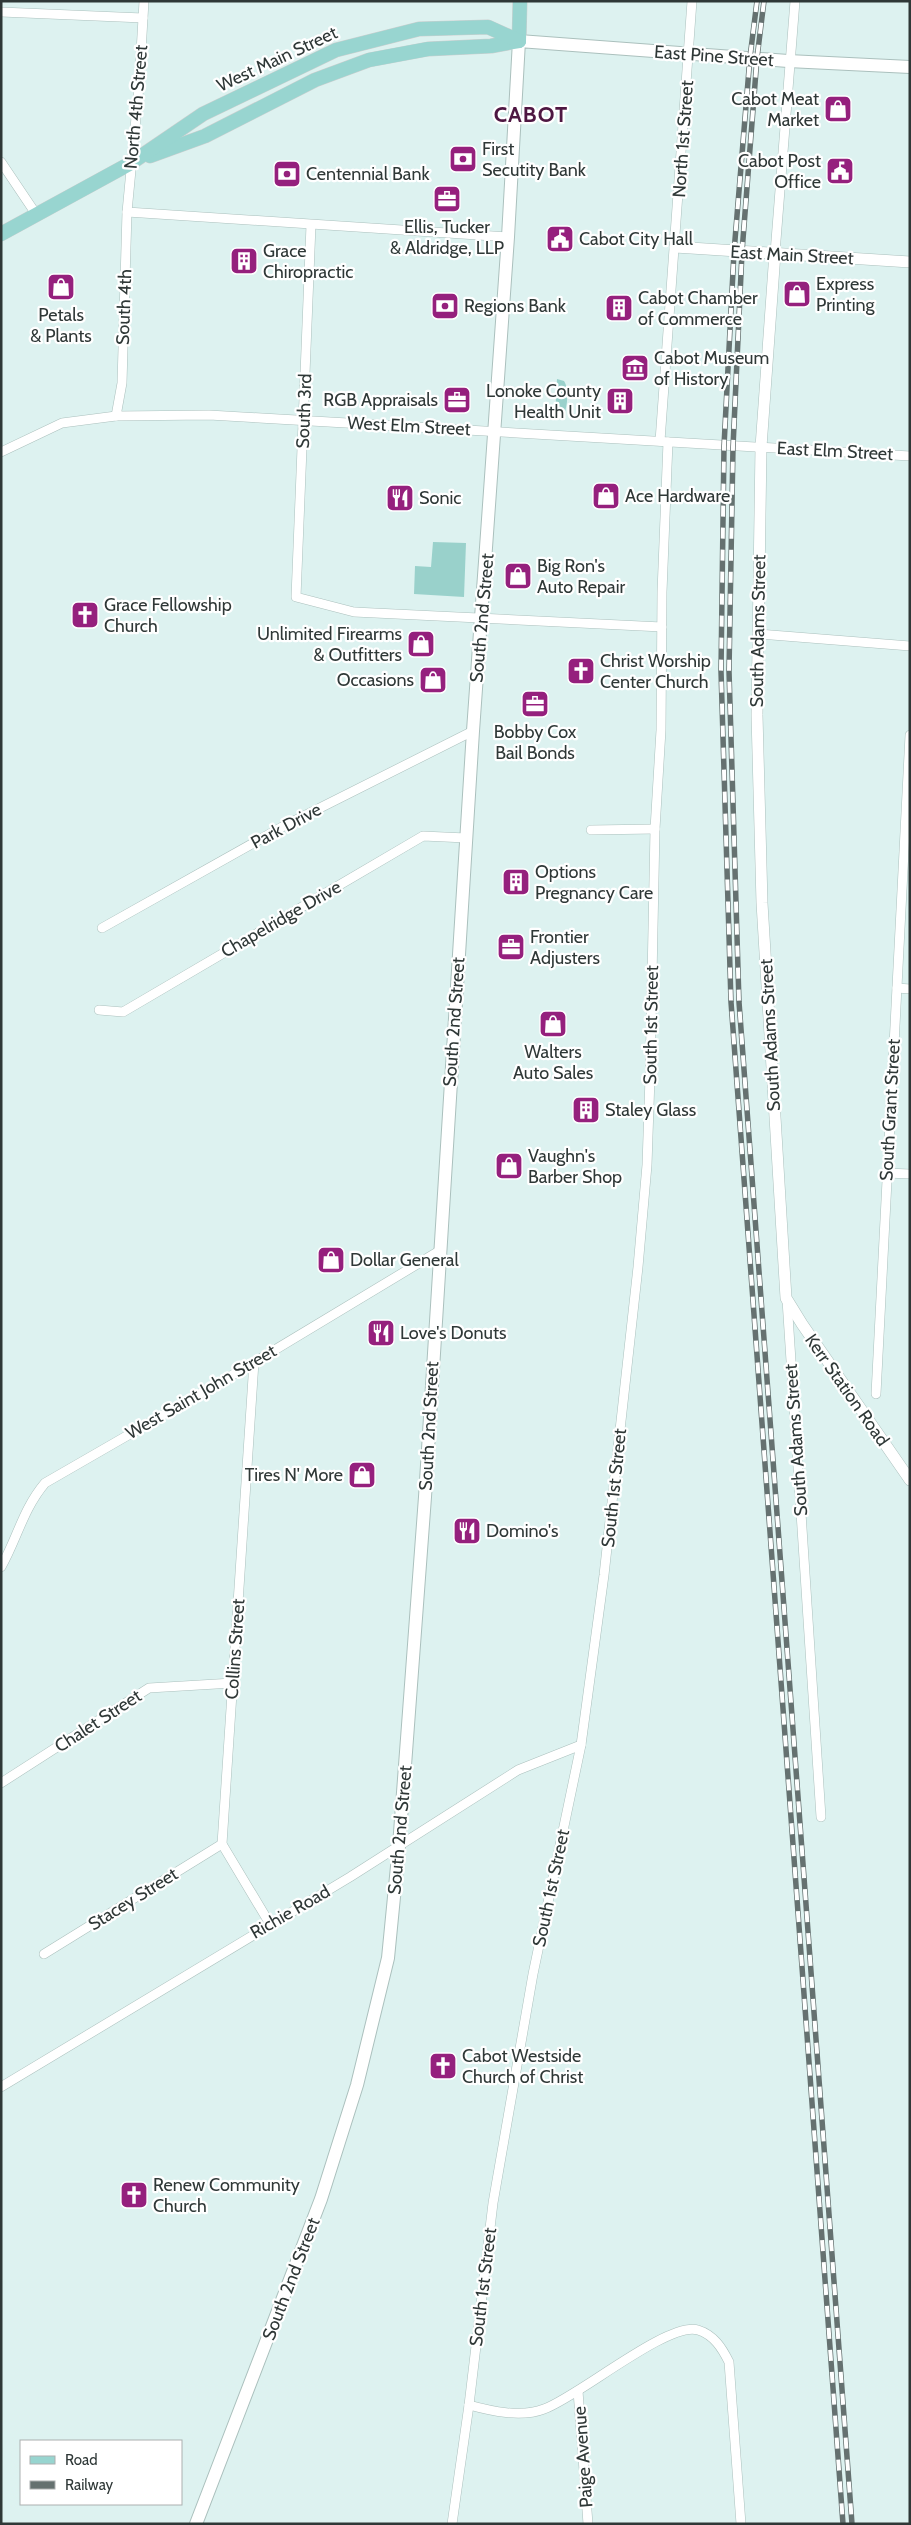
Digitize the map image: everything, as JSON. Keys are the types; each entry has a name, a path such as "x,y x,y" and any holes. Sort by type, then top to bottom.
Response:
{"main road":[{"path":"519,41 520,1"},
{"name":"West Main Street","path":"1,234 131,163 203,114 336,50 418,29 488,27 519,41"},
{"name":"East Pine Street","path":"519,41 788,61 910,67"},
{"name":"West Main Street","path":"131,163 205,136 315,80 368,60 428,49 491,46 519,41"},
{"name":"South 2nd Street","path":"196,2524 316,2214 340,2142 365,2054 388,1958 399,1846 426,1488 439,1250 480,617 496,430 498,354 508,237 519,41"}],"street":[{"name":"North 4th Street","path":"127,212 139,86 144,1"},
{"name":"North 1st Street","path":"675,247 692,1"},
{"path":"775,253 788,61 795,1"},
{"path":"1,12 143,18"},
{"path":"1,162 36,214"},
{"path":"127,212 508,237"},
{"name":"South 4th","path":"116,416 122,383 127,212"},
{"name":"South 3rd","path":"312,224 296,597 354,612 480,617"},
{"name":"East Main Street","path":"675,247 910,262"},
{"name":"South 1st Street","path":"452,2524 469,2405 496,2184 532,1974 581,1745 604,1575 637,1276 646,1165 655,829 661,730 664,442 675,247"},
{"name":"South Adams Street","path":"775,253 761,447 757,715 762,903 821,1817"},
{"name":"West Elm Street","path":"1,452 62,424 116,416 209,416 496,430 761,447"},
{"name":"East Elm Street","path":"761,447 910,456"},
{"path":"480,617 662,627"},
{"path":"758,634 910,646"},
{"name":"Park Drive","path":"102,928 282,827 473,731"},
{"name":"South Grant Street","path":"876,1394 910,735"},
{"path":"591,830 655,829"},
{"name":"Chapelridge Drive","path":"99,1010 123,1012 423,836 466,838"},
{"path":"896,988 910,989"},
{"path":"886,1173 910,1174"},
{"name":"West Saint John Street","path":"1,1568 12,1548 20,1523 31,1499 45,1483 254,1362 439,1250"},
{"name":"Kerr Station Road","path":"786,1298 910,1480"},
{"name":"Collins Street","path":"222,1844 254,1362"},
{"name":"Chalet Street","path":"1,1783 149,1688 233,1683"},
{"name":"Richie Road","path":"1,2087 399,1846 518,1770 581,1745"},
{"path":"222,1844 270,1924"},
{"name":"Stacey Street","path":"44,1954 222,1844"},
{"path":"469,2405 500,2414 543,2410 578,2391 670,2334 697,2330 719,2343 729,2362 741,2524"},
{"name":"Paige Avenue","path":"578,2391 588,2524"}],"shaded area":[{"path":"557,379 564,381 567,389 567,405 562,418 555,417"},
{"path":"433,542 466,543 464,597 414,594 415,566 431,567"}],"railway":[{"path":"757,1 750,57 734,252 724,446 721,671 731,1002 843,2524"},
{"path":"764,1 757,58 742,252 733,447 729,671 739,1002 852,2524"}],"place":[{"name":"Cabot Meat Market","path":"838,109"},
{"name":"First Secutity Bank","path":"463,159"},
{"name":"Cabot Post Office","path":"840,171"},
{"name":"Centennial Bank","path":"287,174"},
{"name":"Ellis, Tucker & Aldridge, LLP","path":"447,199"},
{"name":"Cabot City Hall","path":"560,239"},
{"name":"Grace Chiropractic","path":"244,261"},
{"name":"Petals & Plants","path":"61,287"},
{"name":"Express Printing","path":"797,294"},
{"name":"Regions Bank","path":"445,306"},
{"name":"Cabot Chamber of Commerce","path":"619,308"},
{"name":"Cabot Museum of History","path":"635,368"},
{"name":"RGB Appraisals","path":"457,400"},
{"name":"Lonoke County Health Unit","path":"620,401"},
{"name":"Ace Hardware","path":"606,496"},
{"name":"Sonic","path":"400,498"},
{"name":"Big Ron's Auto Repair","path":"518,576"},
{"name":"Grace Fellowship Church","path":"85,615"},
{"name":"Unlimited Firearms & Outfitters","path":"421,644"},
{"name":"Christ Worship Center Church","path":"581,671"},
{"name":"Occasions","path":"433,680"},
{"name":"Bobby Cox Bail Bonds","path":"535,704"},
{"name":"Options Pregnancy Care","path":"516,882"},
{"name":"Frontier Adjusters","path":"511,947"},
{"name":"Walters Auto Sales","path":"553,1024"},
{"name":"Staley Glass","path":"586,1110"},
{"name":"Vaughn's Barber Shop","path":"509,1166"},
{"name":"Dollar General","path":"331,1260"},
{"name":"Love's Donuts","path":"381,1333"},
{"name":"Tires N' More","path":"362,1475"},
{"name":"Domino's","path":"467,1531"},
{"name":"Cabot Westside Church of Christ","path":"443,2066"},
{"name":"Renew Community Church","path":"134,2195"}],"district":[{"name":"CABOT","path":"531,114"}]}
